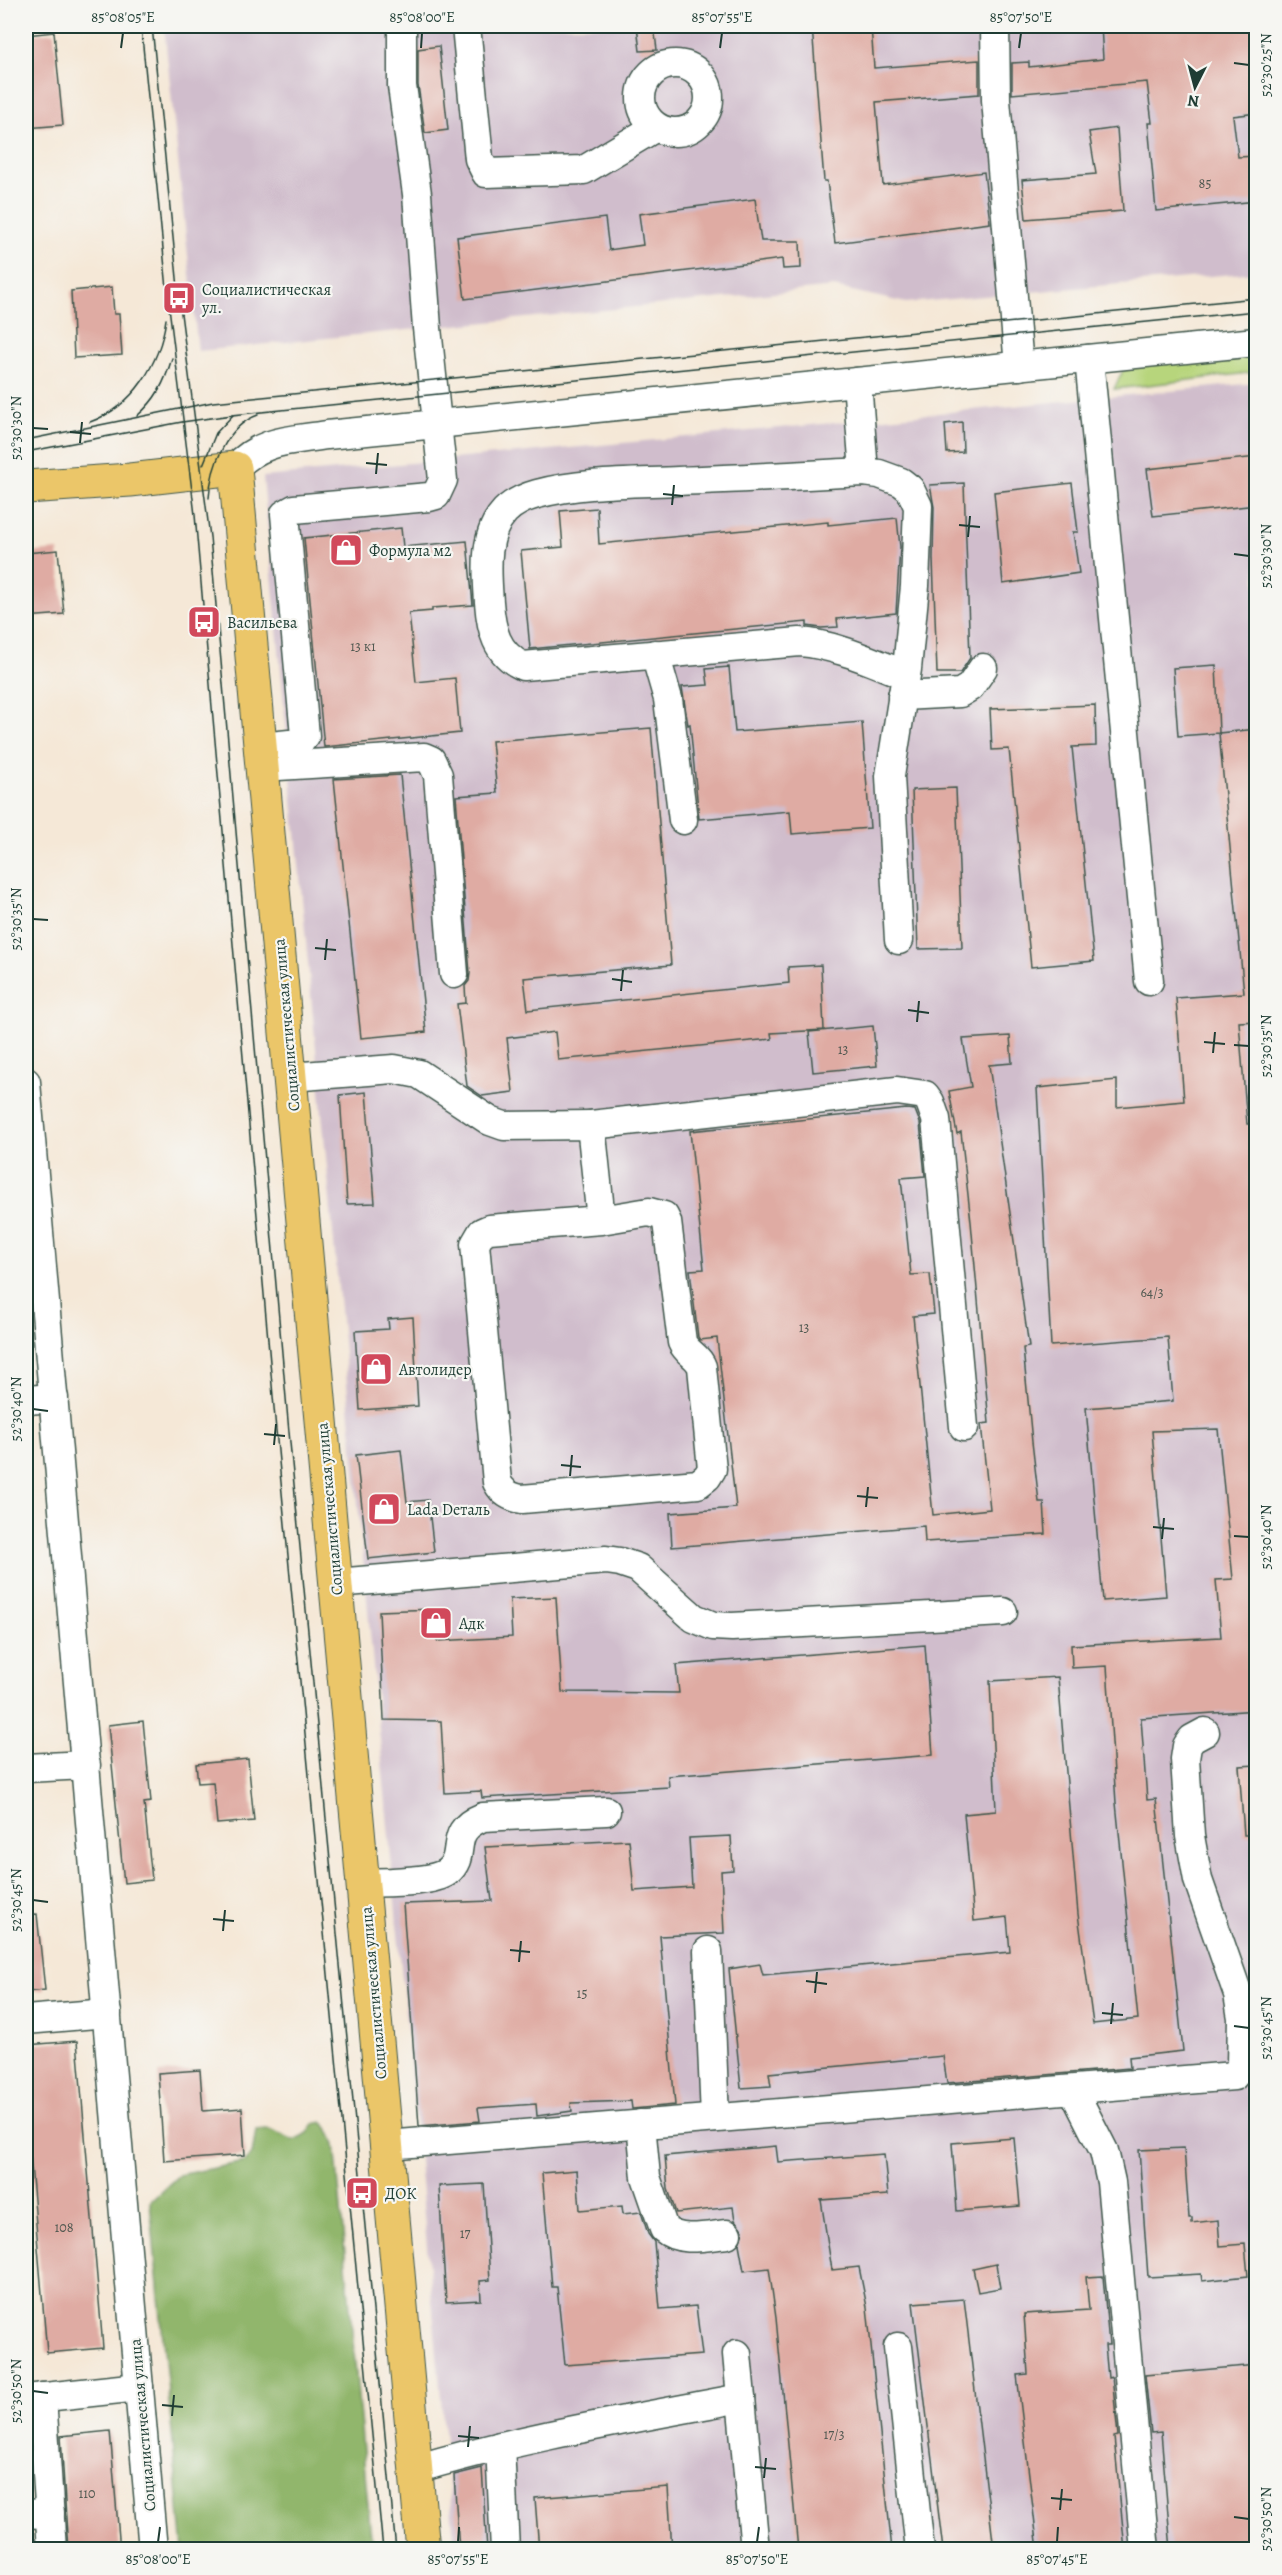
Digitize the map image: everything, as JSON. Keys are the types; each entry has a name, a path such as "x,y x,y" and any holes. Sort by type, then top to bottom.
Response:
{"main road":[{"path":"26,487 130,480 236,468"},
{"name":"Социалистическая улица","path":"236,468 423,2550"}],"street":[{"path":"262,757 299,743 304,736 285,514 294,509 436,495 443,480 427,328 417,194 402,86 402,26"},
{"path":"466,26 479,159 486,173 584,170 656,127"},
{"path":"995,26 996,100 1019,366"},
{"path":"236,468 248,454 268,444 327,435 1257,342"},
{"path":"1089,359 1149,981"},
{"path":"857,382 864,472"},
{"path":"899,939 890,776 904,686 915,586 918,506 910,489 901,482 879,474 864,472 637,483 564,489 537,494 521,500 506,510 493,531 487,564 490,620 495,639 502,651 510,660 523,666 810,643 849,653 904,686 960,693 970,687 983,668"},
{"path":"655,654 668,699 682,820"},
{"path":"262,757 424,757 431,760 438,775 454,974"},
{"path":"290,1077 394,1069 408,1070 419,1074 490,1120 504,1126 591,1125 897,1091 925,1095 936,1119 964,1427"},
{"name":"Социалистическая улица","path":"26,1082 29,1169 54,1398 153,2550"},
{"path":"591,1125 601,1220"},
{"path":"650,1212 664,1216 668,1222 682,1342 685,1349 699,1360 702,1367 712,1469 707,1477 698,1484 513,1498 503,1491 497,1482 475,1244 482,1232 489,1229 601,1220 650,1212"},
{"path":"26,1400 54,1398"},
{"path":"336,1583 606,1560 638,1568 693,1618 713,1626 732,1627 1003,1612"},
{"path":"387,2145 1234,2076 1241,2066 1242,2018 1238,1994 1198,1880 1190,1836 1185,1759 1187,1746 1192,1739 1205,1732"},
{"path":"26,1768 86,1765"},
{"path":"363,1883 433,1878 444,1874 452,1867 466,1825 483,1817 606,1811"},
{"path":"708,1951 715,2118"},
{"path":"26,2020 106,2013"},
{"path":"1073,2090 1104,2151 1111,2182 1144,2550"},
{"path":"641,2124 646,2177 664,2229 670,2235 690,2237 727,2234"},
{"path":"898,2347 920,2550"},
{"path":"737,2355 755,2550"},
{"path":"52,2550 38,2513 34,2398 139,2387"},
{"path":"416,2469 500,2446 741,2398"},
{"path":"500,2446 505,2550"}],"shaded area":[{"path":"164,26 1256,26 1256,272 906,303 834,287 198,351"},
{"path":"1256,383 1256,2549 455,2549 263,477"}],"green space":[{"path":"1256,345 1256,372 1114,389 1126,364"},
{"path":"322,2122 328,2128 335,2144 372,2549 183,2549 150,2202 179,2175 244,2162 252,2155 256,2130 269,2129 294,2140 308,2133 314,2124"}],"building":[{"path":"637,26 654,26 657,50 640,51"},
{"path":"812,26 871,26 874,68 979,60 979,94 876,102 883,185 984,172 990,223 835,243 827,181 824,181"},
{"path":"1101,26 1257,26 1257,113 1233,116 1238,157 1257,156 1257,201 1156,211 1148,123 1152,123 1147,82 1012,94 1012,63 1029,62 1029,67 1103,59"},
{"path":"54,32 63,125 26,128 26,35"},
{"path":"439,46 448,130 425,133 418,85 418,49"},
{"path":"1117,128 1123,211 1026,219 1022,180 1096,174 1089,132"},
{"path":"755,199 761,241 800,241 801,268 783,269 782,259 465,299 457,237 605,218 609,250 643,245 639,214"},
{"path":"112,287 114,314 119,314 122,355 74,358 71,291"},
{"path":"962,422 963,452 947,453 945,424"},
{"path":"1257,457 1257,505 1153,516 1147,469"},
{"path":"964,483 970,658 960,673 937,673 933,559 934,507 930,485"},
{"path":"1072,483 1078,532 1073,532 1079,573 1003,584 994,492"},
{"path":"597,508 599,544 828,522 828,525 897,518 900,547 896,613 837,619 838,627 807,626 807,622 530,649 521,551 563,547 560,511"},
{"path":"401,528 403,547 467,541 473,605 432,608 432,611 409,613 416,682 455,678 460,733 324,747 304,538"},
{"path":"58,550 64,614 26,617 26,553"},
{"path":"1216,665 1219,733 1178,736 1173,668"},
{"path":"729,667 735,732 862,722 870,828 792,834 790,811 699,819 690,724 688,725 682,687 708,685 706,669"},
{"path":"1095,705 1096,746 1072,747 1094,961 1031,967 1009,749 992,750 990,709"},
{"path":"651,728 671,965 524,978 528,1010 789,983 788,967 821,965 824,1030 771,1033 772,1039 558,1060 555,1032 507,1038 513,1092 482,1096 467,1086 457,1004 466,1003 465,986 469,981 470,973 456,796 497,793 492,741"},
{"path":"1257,729 1257,1021 1239,1022 1247,1124 1257,1124 1257,1710 1141,1718 1147,1800 1156,1799 1183,2051 1129,2057 1130,2068 947,2083 943,2056 769,2073 771,2086 741,2088 729,1969 760,1964 763,1975 1010,1952 1007,1917 974,1921 964,1814 996,1811 990,1681 1058,1677 1078,1914 1093,2024 1138,2019 1116,1803 1107,1666 1072,1668 1071,1645 1221,1637 1216,1580 1233,1579 1218,1429 1152,1431 1166,1596 1103,1601 1086,1408 1173,1401 1168,1337 1051,1346 1037,1088 1117,1080 1117,1107 1184,1101 1176,998 1244,993 1219,733"},
{"path":"400,775 426,1032 361,1038 334,779"},
{"path":"956,788 962,948 918,949 912,790"},
{"path":"873,1026 877,1066 813,1072 809,1032"},
{"path":"1010,1036 1012,1063 989,1065 1029,1347 1023,1348 1039,1502 1044,1502 1046,1534 925,1542 924,1526 672,1547 670,1513 736,1508 717,1338 700,1340 698,1337 690,1270 704,1269 690,1131 906,1109 915,1110 920,1123 925,1176 901,1178 911,1275 930,1274 934,1314 913,1316 933,1515 990,1509 981,1424 989,1423 971,1222 961,1132 957,1134 949,1091 971,1087 963,1039"},
{"path":"366,1092 375,1203 347,1204 340,1095"},
{"path":"413,1317 418,1406 360,1410 355,1331 389,1329 388,1319"},
{"path":"401,1450 407,1502 428,1500 434,1552 368,1559 356,1455"},
{"path":"556,1597 562,1692 679,1693 676,1665 925,1645 933,1755 668,1776 669,1787 482,1798 481,1791 445,1793 441,1721 384,1720 379,1611 435,1609 437,1641 512,1637 510,1599"},
{"path":"143,1721 151,1802 144,1803 152,1880 124,1883 108,1725"},
{"path":"248,1759 254,1821 217,1824 213,1782 198,1783 196,1764"},
{"path":"1257,1765 1257,1835 1244,1835 1239,1766"},
{"path":"731,1836 733,1870 721,1871 724,1933 660,1936 675,2105 632,2109 631,2101 571,2103 572,2111 537,2116 536,2104 478,2108 480,2121 419,2126 403,1904 492,1901 485,1847 629,1840 634,1891 692,1887 689,1838"},
{"path":"37,1914 45,1990 26,1992 26,1915"},
{"path":"77,2041 103,2348 47,2353 26,2106 26,2045"},
{"path":"200,2070 203,2111 242,2108 245,2155 164,2161 158,2073"},
{"path":"1014,2138 1020,2206 957,2211 952,2143"},
{"path":"776,2146 778,2162 884,2154 888,2195 821,2200 832,2270 859,2267 867,2307 892,2550 798,2550 776,2318 769,2268 744,2271 739,2244 743,2231 735,2220 733,2207 676,2213 668,2189 665,2156"},
{"path":"1184,2148 1189,2218 1192,2218 1192,2223 1218,2220 1220,2246 1245,2244 1248,2276 1202,2281 1201,2274 1148,2277 1139,2150"},
{"path":"577,2170 580,2210 622,2206 623,2214 641,2212 648,2234 654,2242 660,2309 696,2306 702,2355 565,2365 557,2287 552,2287 542,2173"},
{"path":"484,2184 490,2280 480,2281 481,2300 446,2302 439,2186"},
{"path":"996,2264 1000,2288 978,2292 973,2269"},
{"path":"1103,2276 1109,2345 1105,2345 1108,2378 1112,2377 1118,2436 1114,2437 1125,2550 1038,2550 1017,2375 1028,2374 1024,2314 1089,2310 1086,2277"},
{"path":"964,2299 994,2550 943,2550 913,2303"},
{"path":"1257,2365 1257,2550 1171,2550 1161,2432 1151,2433 1145,2375"},
{"path":"110,2431 120,2550 68,2550 61,2436"},
{"path":"482,2468 487,2550 459,2550 454,2475"},
{"path":"668,2487 672,2550 539,2550 535,2498"}],"tram line":[{"path":"141,26 168,299 195,515 276,1430 383,2550"},
{"path":"152,26 179,298 210,537 289,1432 396,2550"},
{"path":"26,440 213,402 1256,298"},
{"path":"26,452 182,422 232,415 1256,311"},
{"path":"90,422 120,405 142,381 158,351 166,319"},
{"path":"137,416 150,404 159,390 172,358"},
{"path":"203,465 216,433 233,415"},
{"path":"209,498 213,474 222,449 237,428 258,415"}],"place":[{"name":"Социалистическая ул.","path":"179,298"},
{"name":"Формула м2","path":"346,550"},
{"name":"Васильева","path":"204,622"},
{"name":"Автолидер","path":"376,1369"},
{"name":"Lada Dеталь","path":"384,1509"},
{"name":"Адк","path":"436,1623"},
{"name":"ДОК","path":"362,2193"}]}
